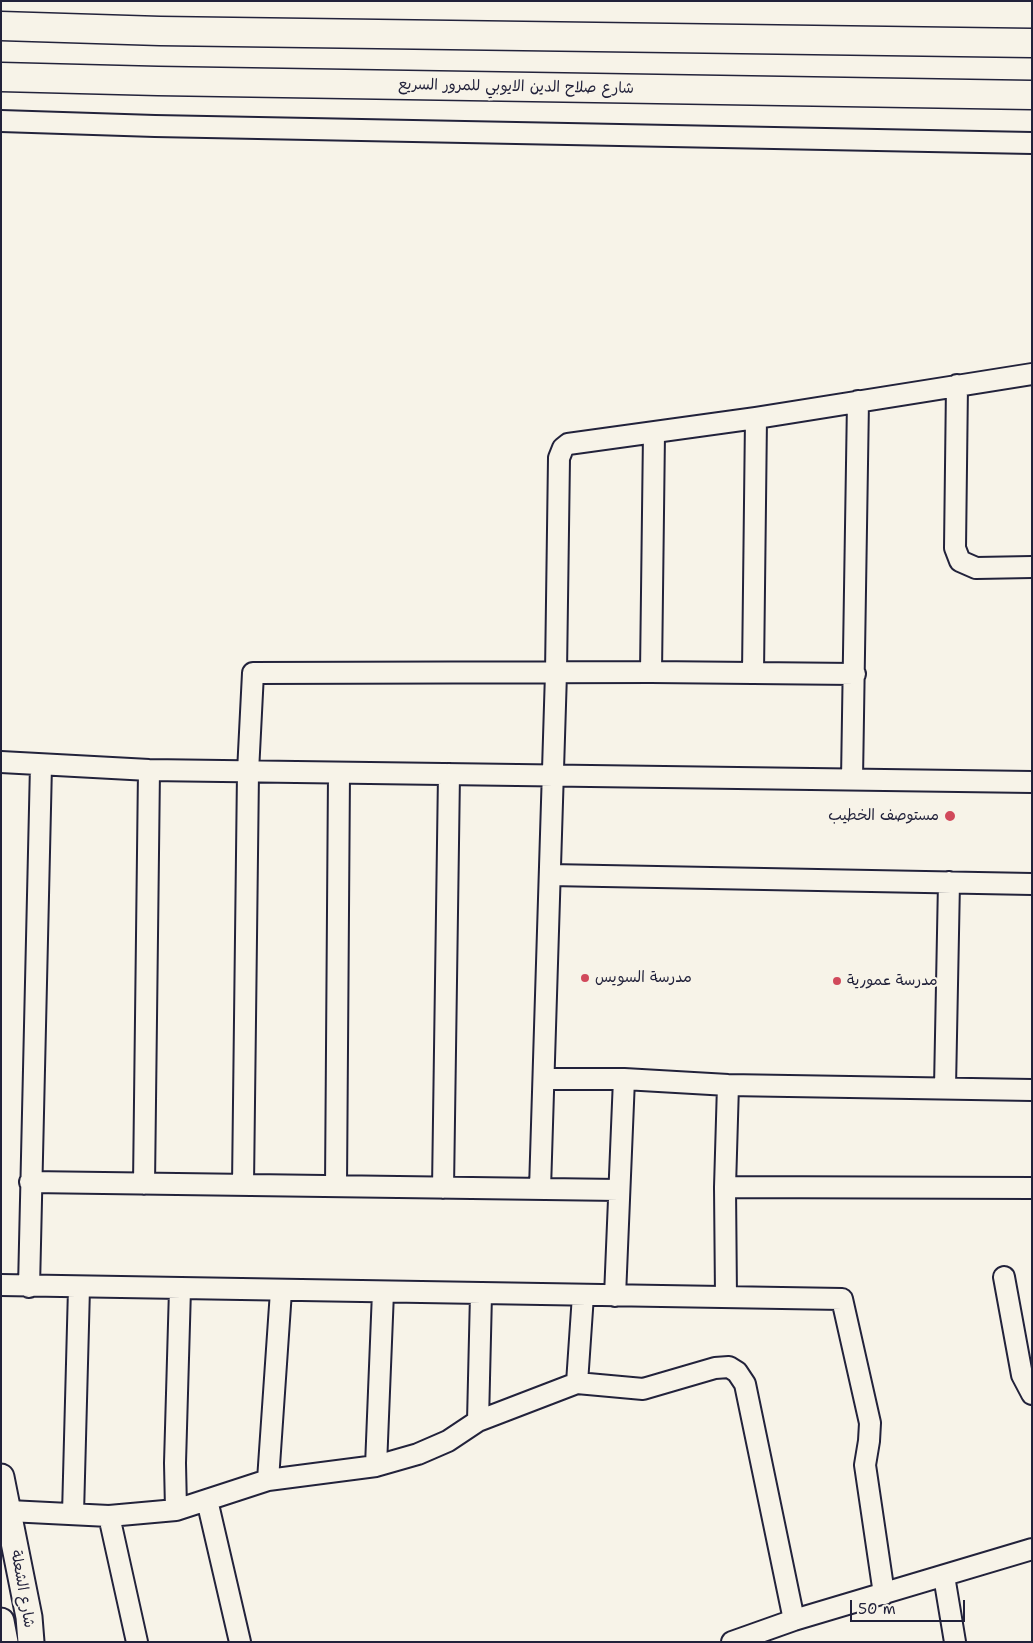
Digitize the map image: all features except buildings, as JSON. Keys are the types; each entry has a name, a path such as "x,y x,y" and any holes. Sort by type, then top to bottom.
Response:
{"highway":[{"path":"1,26 160,31 1032,43"},
{"name":"شارع صلاح الدين الايوبي للمرور السريع","path":"1,77 168,82 1032,95"}],"main road":[{"name":"شارع الشعلة","path":"1,1477 9,1511 31,1642"}],"street":[{"path":"1,121 165,126 1032,143"},
{"path":"540,1189 556,673 559,458 563,448 568,444 756,418 1032,374"},
{"path":"957,385 955,548 960,561 976,568 1032,567"},
{"path":"852,779 858,401"},
{"path":"753,673 756,418"},
{"path":"651,672 654,433"},
{"path":"243,1185 248,772 253,673 651,672 855,674"},
{"path":"1,762 150,770 248,772 1032,782"},
{"path":"29,1287 41,765"},
{"path":"144,1184 150,770"},
{"path":"336,1186 339,773"},
{"path":"443,1188 449,774"},
{"path":"550,875 1032,884"},
{"path":"945,1087 949,882"},
{"path":"544,1080 624,1079 728,1085 945,1087 1032,1090"},
{"path":"615,1296 624,1079"},
{"path":"726,1298 725,1187 728,1085"},
{"path":"30,1182 619,1190"},
{"path":"725,1187 1032,1188"},
{"path":"1004,1277 1022,1376 1032,1394"},
{"path":"1,1285 79,1288 842,1299 870,1423 865,1465 884,1594"},
{"path":"73,1514 79,1288"},
{"path":"176,1510 180,1289"},
{"path":"268,1480 280,1291"},
{"path":"376,1466 383,1292"},
{"path":"478,1421 481,1294"},
{"path":"577,1383 583,1295"},
{"path":"9,1511 109,1516 176,1510 268,1480 376,1466 426,1451 448,1441 478,1421 577,1383 643,1389 715,1368 729,1367 737,1372 745,1384 794,1620"},
{"path":"207,1500 240,1642"},
{"path":"109,1516 137,1642"},
{"path":"732,1642 794,1620 1032,1549"},
{"path":"944,1576 955,1642"}],"place":[{"name":"مستوصف الخطيب","path":"950,816"},
{"name":"مدرسة السويس","path":"585,978"},
{"name":"مدرسة عمورية","path":"837,981"}]}
